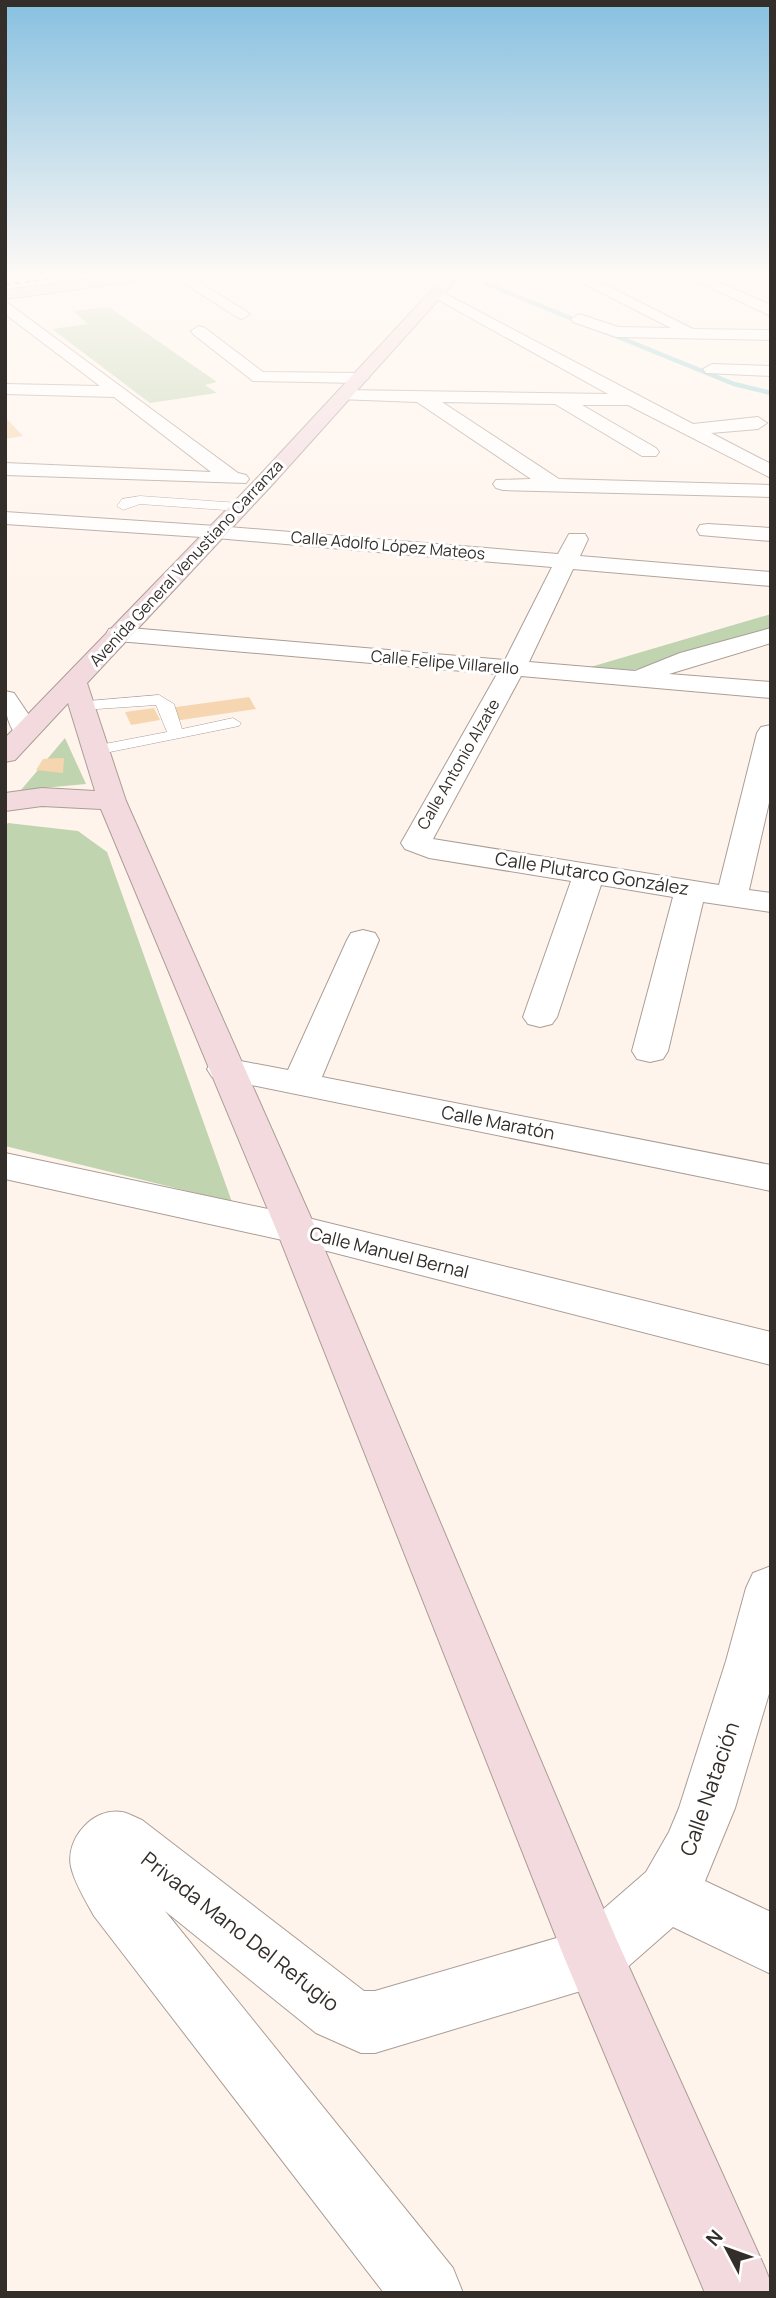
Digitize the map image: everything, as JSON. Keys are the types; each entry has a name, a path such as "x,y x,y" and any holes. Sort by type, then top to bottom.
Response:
{"main road":[{"name":"Avenida General Venustiano Carranza","path":"5,754 26,730 78,694 118,634 353,385"},
{"path":"78,694 111,801 296,1229 594,1957 740,2293"},
{"path":"5,802 42,797 111,801"}],"street":[{"path":"29,385 33,390"},
{"path":"111,385 232,478"},
{"path":"608,385 771,472"},
{"path":"5,389 120,392"},
{"path":"344,395 632,400"},
{"path":"422,397 554,486"},
{"path":"560,400 649,452"},
{"path":"691,430 758,423"},
{"path":"5,469 265,481"},
{"path":"503,484 771,491"},
{"name":"Calle Adolfo López Mateos","path":"5,518 216,532 572,549 771,579"},
{"path":"708,530 771,535"},
{"name":"Calle Antonio Alzate","path":"415,840 513,668 572,549"},
{"name":"Calle Felipe Villarello","path":"118,634 771,690"},
{"path":"635,677 689,657 771,635"},
{"path":"5,699 26,730"},
{"path":"732,896 771,733"},
{"name":"Calle Plutarco González","path":"415,840 420,846 429,849 590,872 771,903"},
{"path":"540,1017 590,872"},
{"path":"650,1051 690,890"},
{"path":"301,1083 363,940"},
{"name":"Calle Maratón","path":"225,1069 771,1178"},
{"name":"Calle Manuel Bernal","path":"5,1166 296,1229 771,1349"},
{"name":"Calle Natación","path":"594,1957 667,1893 690,1851 707,1808 752,1661 771,1588"},
{"name":"Privada Mano Del Refugio","path":"428,2293 115,1895 98,1859 99,1852 109,1841 122,1840 338,2011 361,2022 375,2022 594,1957"},
{"path":"667,1893 771,1944"}],"lane":[{"path":"123,506 126,502 140,500 239,507"},
{"path":"78,694 159,700 166,704 176,735"},
{"path":"95,750 233,723"}],"green space":[{"path":"126,385 205,385 217,393 150,403"},
{"path":"771,614 771,631 630,671 587,668"},
{"path":"65,738 86,784 21,790"},
{"path":"8,823 78,831 107,852 232,1202 5,1146 5,826"}],"building":[{"path":"5,417 23,436 5,439"},
{"path":"249,697 256,709 174,721 169,708"},
{"path":"154,708 160,720 131,725 125,712"},
{"path":"64,758 63,773 36,770 43,759"}],"waterway":[{"path":"739,385 771,393"}]}
